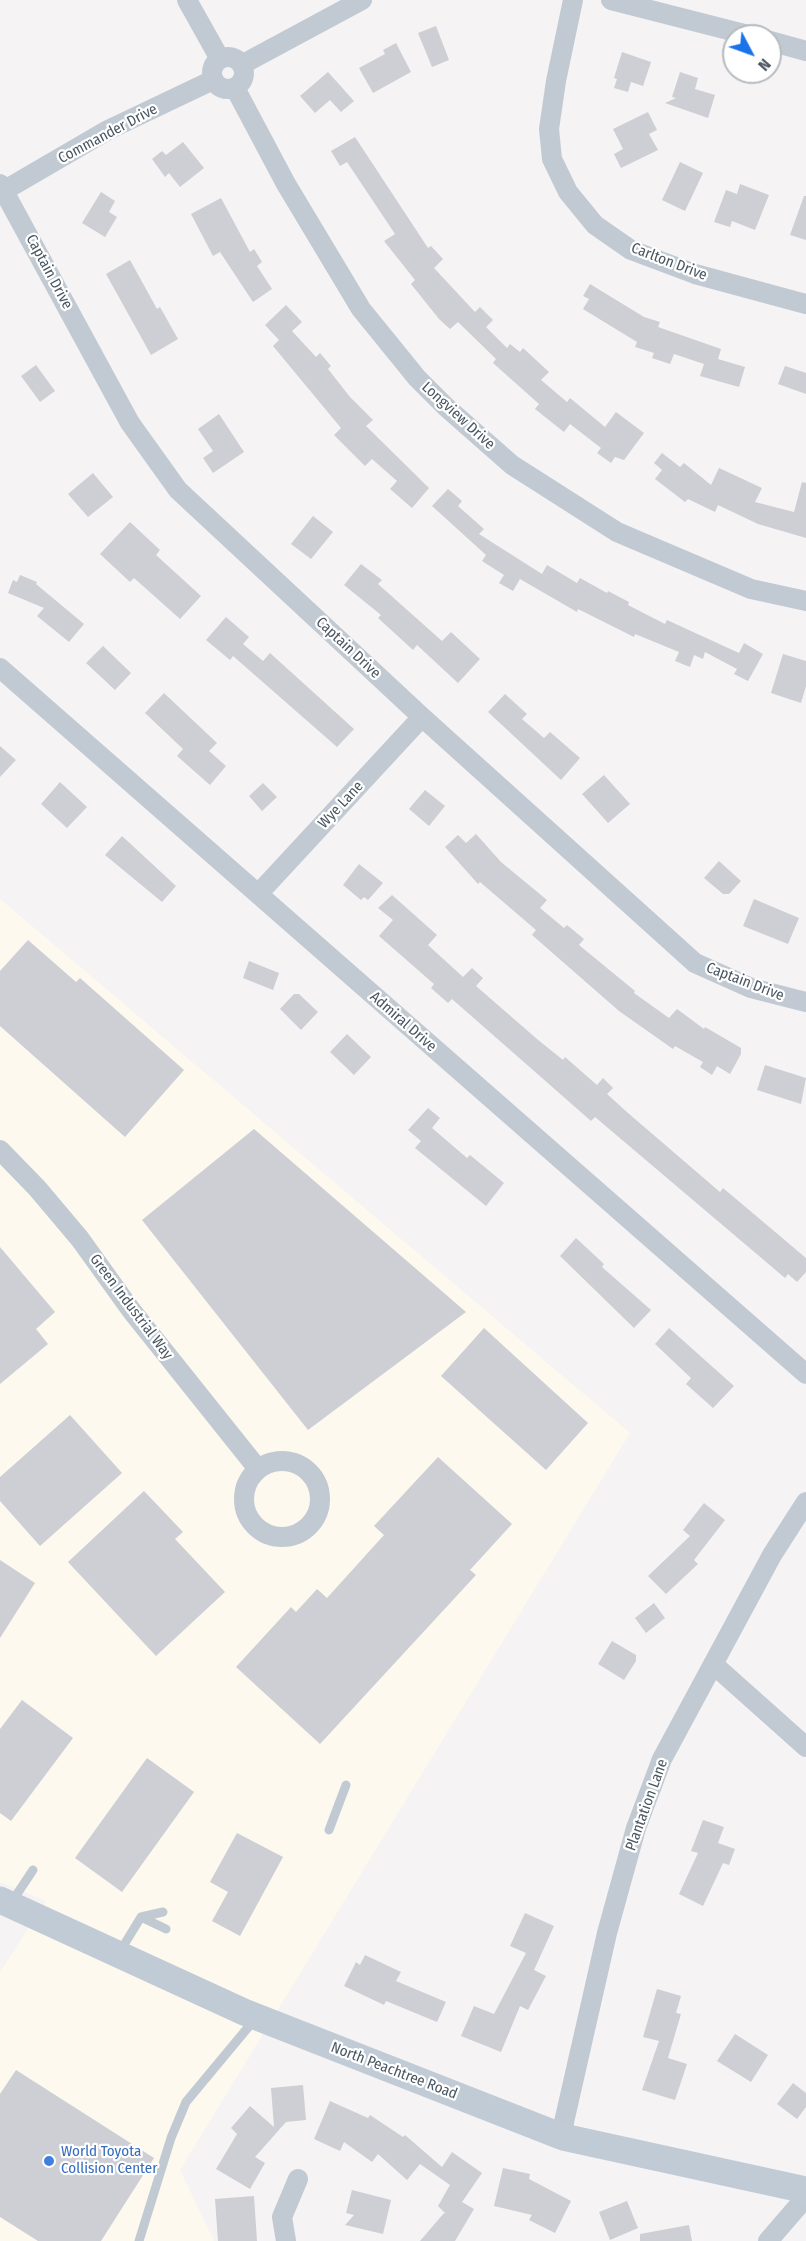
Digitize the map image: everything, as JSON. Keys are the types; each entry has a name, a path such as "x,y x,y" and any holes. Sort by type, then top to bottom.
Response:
{"street":[{"path":"187,0 220,59"},
{"path":"243,64 362,0"},
{"name":"Carlton Drive","path":"573,0 556,81 549,129 552,159 568,192 595,225 631,250 695,274 806,304"},
{"path":"611,0 722,28"},
{"path":"782,44 806,51"},
{"path":"230,56 243,64 243,80 235,88 220,88 213,80 213,66 220,59 230,56"},
{"name":"Commander Drive","path":"2,187 108,130 213,80"},
{"name":"Longview Drive","path":"235,88 286,184 351,294 417,378 446,407 512,465 617,532 751,589 806,601"},
{"name":"Captain Drive","path":"2,187 130,423 178,490 422,717 694,963 751,988 806,1002"},
{"name":"Admiral Drive","path":"0,668 806,1374"},
{"name":"Wye Lane","path":"259,893 422,717"},
{"name":"Green Industrial Way","path":"0,1150 37,1188 80,1239 131,1310 258,1469"},
{"name":"Plantation Lane","path":"563,2137 564,2122 607,1933 636,1828 662,1759 772,1555 806,1502"},
{"path":"713,1664 806,1747"},
{"name":"North Peachtree Road","path":"5,1902 118,1956 257,2017 563,2137 806,2190"},
{"path":"285,2241 282,2217 298,2179"},
{"path":"768,2241 806,2197"}],"lane":[{"path":"329,1830 346,1785"},
{"path":"5,1902 33,1870"},
{"path":"118,1956 141,1917 163,1912"},
{"path":"141,1917 166,1929"},
{"path":"139,2241 171,2138 186,2102 257,2017"}],"shaded area":[{"path":"0,899 630,1433 180,2170 214,2241 0,2241 0,1972 46,1901 0,1882"}],"building":[{"path":"436,26 449,60 432,67 418,33"},
{"path":"396,43 411,72 373,93 359,68 385,54 383,50"},
{"path":"622,52 651,62 643,86 631,82 628,92 614,88 617,79 614,78"},
{"path":"328,72 354,101 341,112 330,100 315,113 300,96"},
{"path":"680,72 698,78 695,89 715,95 708,118 665,103 676,98 672,97"},
{"path":"648,112 657,130 649,134 658,150 621,168 614,154 623,149 613,129"},
{"path":"355,137 428,248 431,246 443,259 434,268 475,312 480,307 493,320 486,327 507,348 510,344 520,352 523,348 549,372 541,380 567,402 570,398 605,427 616,412 644,433 624,460 615,457 611,463 597,453 601,448 570,424 564,432 535,409 539,404 493,363 496,359 458,322 450,329 439,319 411,284 415,280 384,241 395,234 347,162 340,166 331,151"},
{"path":"183,142 204,168 180,187 169,173 165,177 152,159 162,151 166,155"},
{"path":"680,162 703,173 685,211 662,200"},
{"path":"740,184 769,195 755,230 732,221 730,227 714,222 726,190 737,194"},
{"path":"101,192 115,201 109,212 117,217 105,237 82,223"},
{"path":"804,196 806,196 806,240 790,235"},
{"path":"221,198 250,252 254,249 262,262 257,266 272,289 253,302 220,252 213,256 191,214"},
{"path":"130,260 157,309 160,307 178,339 151,355 106,274"},
{"path":"590,284 644,317 660,322 658,327 721,349 718,359 745,367 739,387 700,376 704,364 674,354 670,364 652,358 654,353 635,347 637,342 583,309 589,299 583,296"},
{"path":"286,305 302,322 292,331 316,357 320,353 331,366 328,369 350,397 373,420 366,426 429,488 412,508 390,489 397,481 372,459 365,466 334,435 341,428 273,346 279,340 265,325"},
{"path":"36,365 55,391 40,402 21,376"},
{"path":"785,366 806,373 806,394 778,384"},
{"path":"219,414 244,452 213,473 203,458 213,451 198,429"},
{"path":"662,453 680,467 684,463 711,485 719,468 762,488 755,502 794,512 802,482 806,483 806,538 758,524 718,505 715,512 688,499 685,502 655,479 662,470 654,463"},
{"path":"93,473 113,497 88,517 68,494"},
{"path":"448,489 462,501 458,506 484,529 479,534 542,574 547,565 577,583 580,578 607,593 608,591 629,602 628,605 665,624 667,620 739,653 744,643 763,654 748,681 734,674 737,669 705,652 703,659 694,655 690,667 675,661 679,652 635,634 634,637 578,609 577,612 520,579 513,591 499,583 504,575 482,561 486,555 432,506"},
{"path":"313,516 333,532 311,559 291,544"},
{"path":"130,522 160,550 156,555 201,596 180,619 134,578 130,582 100,554"},
{"path":"361,564 382,580 378,584 442,641 451,632 480,659 458,683 417,645 413,650 378,618 381,615 344,585"},
{"path":"20,575 37,582 36,584 84,624 69,642 37,616 44,608 8,593 13,580 17,582"},
{"path":"226,617 249,637 243,644 263,661 270,653 354,729 337,747 233,656 230,660 206,640"},
{"path":"103,646 131,673 115,690 86,663"},
{"path":"783,654 806,661 806,686 801,703 771,693"},
{"path":"164,693 217,743 209,751 226,766 210,785 177,756 183,749 145,713"},
{"path":"505,694 527,714 522,719 544,738 550,732 580,758 561,780 488,712"},
{"path":"0,746 16,760 0,777"},
{"path":"604,775 630,804 608,823 582,794"},
{"path":"60,782 87,807 67,828 41,804"},
{"path":"263,783 277,797 262,811 249,796"},
{"path":"425,790 445,806 429,826 409,809"},
{"path":"476,834 501,862 547,900 540,908 564,928 567,925 584,939 579,945 635,991 634,993 669,1018 677,1009 704,1029 705,1027 741,1048 741,1054 730,1074 717,1066 712,1075 700,1067 703,1062 675,1046 673,1049 619,1011 532,935 536,930 480,882 478,884 445,847 458,835 466,843"},
{"path":"122,836 176,886 162,902 105,855"},
{"path":"719,861 741,881 729,894 723,894 704,878"},
{"path":"359,864 383,883 368,900 364,897 361,900 343,885"},
{"path":"392,895 437,935 428,945 463,977 472,968 483,978 476,986 537,1039 563,1060 565,1057 597,1085 603,1078 613,1088 607,1094 628,1113 720,1192 723,1188 806,1258 806,1272 797,1282 788,1274 785,1278 595,1117 591,1121 452,999 448,1003 431,988 434,984 379,936 393,920 378,908"},
{"path":"754,899 799,918 788,944 743,926"},
{"path":"28,940 76,982 80,978 184,1070 125,1137 0,1026 0,971"},
{"path":"249,961 279,973 273,990 243,978"},
{"path":"294,994 299,994 318,1012 301,1030 280,1009"},
{"path":"347,1034 371,1057 354,1075 330,1052"},
{"path":"765,1065 806,1078 801,1104 757,1090"},
{"path":"428,1108 440,1118 432,1128 467,1158 470,1155 504,1183 486,1206 415,1148 421,1141 408,1130"},
{"path":"254,1129 466,1312 308,1430 142,1220"},
{"path":"576,1238 604,1264 602,1267 651,1310 634,1328 560,1256"},
{"path":"0,1247 55,1312 36,1329 48,1344 0,1384"},
{"path":"484,1328 588,1423 546,1470 441,1376"},
{"path":"669,1328 734,1386 713,1408 686,1384 691,1378 655,1344"},
{"path":"70,1415 122,1473 40,1546 0,1501 0,1477"},
{"path":"438,1457 512,1524 470,1570 476,1575 320,1744 236,1667 291,1607 296,1612 317,1589 327,1598 384,1535 374,1526"},
{"path":"144,1491 183,1532 175,1539 225,1592 156,1656 68,1562"},
{"path":"704,1503 725,1520 694,1560 698,1564 666,1594 648,1576 690,1536 683,1530"},
{"path":"0,1560 35,1583 0,1638"},
{"path":"654,1603 665,1618 646,1633 635,1618"},
{"path":"612,1641 636,1655 636,1661 624,1680 598,1664"},
{"path":"22,1700 73,1738 11,1821 0,1813 0,1729"},
{"path":"147,1758 194,1792 122,1892 75,1858"},
{"path":"703,1820 724,1827 718,1843 735,1849 729,1865 723,1863 703,1906 679,1894 698,1853 691,1851"},
{"path":"237,1833 283,1857 240,1936 212,1921 228,1892 210,1882"},
{"path":"525,1913 554,1926 534,1970 546,1976 528,2010 520,2006 501,2052 461,2036 474,2006 494,2014 526,1953 510,1946"},
{"path":"365,1955 401,1972 396,1981 446,2002 437,2022 386,2001 384,2005 344,1986 356,1962 360,1965"},
{"path":"657,1989 681,1996 676,2013 681,2014 668,2058 687,2064 675,2100 642,2090 659,2041 643,2037"},
{"path":"735,2034 768,2055 751,2082 717,2061"},
{"path":"16,2070 154,2158 101,2241 38,2241 0,2217 0,2094"},
{"path":"793,2083 806,2093 806,2107 797,2119 777,2104"},
{"path":"303,2085 306,2120 286,2122 255,2157 265,2163 250,2189 216,2169 237,2134 231,2128 250,2106 274,2127 271,2088"},
{"path":"330,2101 368,2118 370,2115 403,2137 405,2135 442,2167 452,2152 482,2173 462,2202 474,2209 455,2241 420,2241 444,2213 446,2214 438,2206 450,2185 420,2164 407,2180 378,2154 372,2162 344,2142 340,2151 314,2139"},
{"path":"503,2168 530,2174 529,2179 571,2201 555,2233 529,2220 532,2215 494,2206"},
{"path":"352,2190 391,2200 383,2234 345,2225 354,2215 346,2213"},
{"path":"254,2196 257,2241 218,2241 215,2199"},
{"path":"627,2201 638,2228 610,2240 599,2212"},
{"path":"689,2225 692,2241 640,2241 640,2234"}],"place":[{"name":"World Toyota Collision Center","path":"49,2161"}]}
